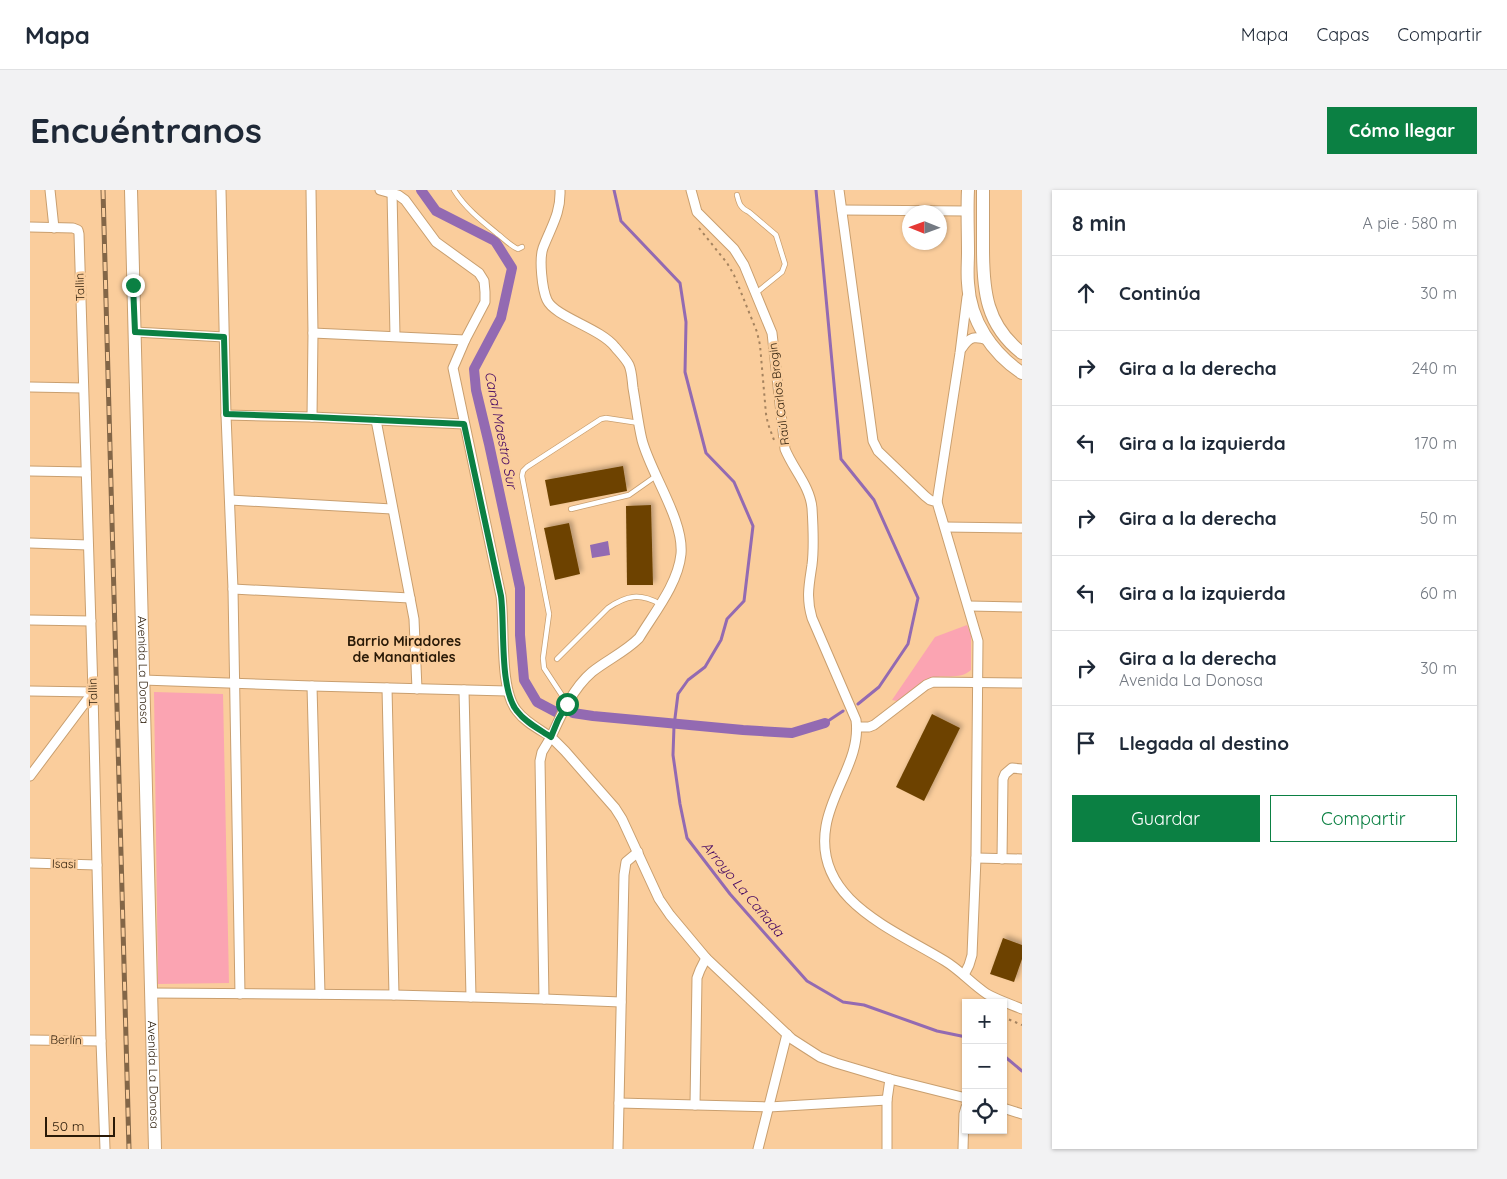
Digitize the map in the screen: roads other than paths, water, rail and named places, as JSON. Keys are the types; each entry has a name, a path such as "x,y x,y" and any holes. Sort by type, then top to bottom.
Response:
{"main road":[{"name":"Avenida La Donosa","path":"131,190 155,1149"},
{"path":"968,190 968,284 970,301 988,340 1009,364 1022,373"},
{"path":"983,190 983,276 986,296 999,329 1008,341 1022,353"}],"street":[{"path":"30,227 54,228 50,190"},
{"path":"222,190 226,414 233,589 240,994"},
{"path":"311,190 312,417"},
{"path":"380,190 392,192 405,200 436,242 479,273 484,281 485,302 453,368 501,596 507,691 516,710 522,717 551,737 615,808 664,906 706,958 787,1034 820,1057 890,1079 962,1097"},
{"path":"544,999 540,761 542,752 567,704 583,681 592,672 632,646 639,638 674,581 679,568 681,554 680,539 675,521 642,441 628,363 607,339 550,306 546,299 543,285 542,256 555,223 560,190"},
{"name":"Raúl Carlos Brogin","path":"691,190 698,212 739,256 772,333 785,449 808,491 812,508 812,564 808,607 853,710 857,727"},
{"path":"839,190 873,441 878,451 930,500 937,502"},
{"path":"392,192 395,336"},
{"path":"842,210 968,211"},
{"name":"Tallin","path":"54,228 73,228 78,230 91,621 105,1149"},
{"path":"964,975 972,955 976,858 978,641 937,502 961,350 968,284"},
{"path":"135,332 224,337"},
{"path":"313,334 465,340"},
{"path":"961,350 972,337 988,340"},
{"path":"30,387 83,388"},
{"path":"226,414 464,424"},
{"path":"376,420 410,598 415,632 416,689"},
{"path":"30,471 86,472"},
{"path":"230,500 392,509"},
{"path":"945,527 1022,528"},
{"path":"30,543 88,544"},
{"path":"233,589 410,598"},
{"path":"969,606 1022,606"},
{"path":"30,620 91,621"},
{"path":"144,680 507,691"},
{"path":"1022,683 933,682 926,685 874,725 857,727 855,748 830,810 824,839 825,855 830,873 839,887 854,903 870,916 941,958 986,993 1022,1009"},
{"path":"312,686 320,994"},
{"path":"387,688 394,995"},
{"path":"464,690 471,997"},
{"path":"30,691 93,692"},
{"path":"30,776 93,692"},
{"path":"1002,859 1003,779 1005,774 1012,768 1022,769"},
{"path":"618,1149 624,870 626,862 638,852"},
{"path":"976,858 1022,859"},
{"name":"Isasi","path":"30,863 97,864"},
{"path":"695,1105 697,978 706,958"},
{"path":"151,993 394,995 621,1002"},
{"path":"758,1149 787,1034"},
{"name":"Berlín","path":"30,1040 101,1041"},
{"path":"887,1149 887,1100 890,1079"},
{"path":"619,1103 769,1107 887,1100"},
{"path":"1007,1109 1022,1114"},
{"path":"963,1134 963,1149"}],"lane":[{"path":"454,190 464,204 513,247 518,249 522,247"},
{"path":"737,195 743,210 776,234 785,264 782,272 756,294"},
{"path":"567,704 544,668 543,658 548,614 522,476 523,471 601,419 606,418 639,423"},
{"path":"572,509 629,495 656,476"},
{"path":"557,659 608,608 617,602 629,597 642,597 660,604"}],"waterway":[{"name":"Canal Maestro Sur","path":"421,190 436,211 495,241 512,268 501,318 474,369 476,390 520,588 520,635 524,680 537,702 556,712"},
{"name":"Arroyo La Cañada","path":"614,190 621,221 680,283 686,322 685,372 706,453 734,482 753,526 744,601 727,619 721,640 705,667 688,680 678,694 673,755 687,838 730,894 807,981 843,1002 864,1005 937,1031 962,1036"},
{"name":"Canal Maestro Sur","path":"816,190 841,459 874,500 918,598 908,644 879,687 858,704"},
{"name":"Canal Maestro Sur","path":"825,723 843,711"},
{"name":"Canal Maestro Sur","path":"573,713 792,733 825,723"},
{"name":"Arroyo La Cañada","path":"1007,1058 1022,1071"}],"railway":[{"path":"103,190 129,1149"}],"district":[{"name":"Barrio Miradores de Manantiales","path":"404,650"}]}
